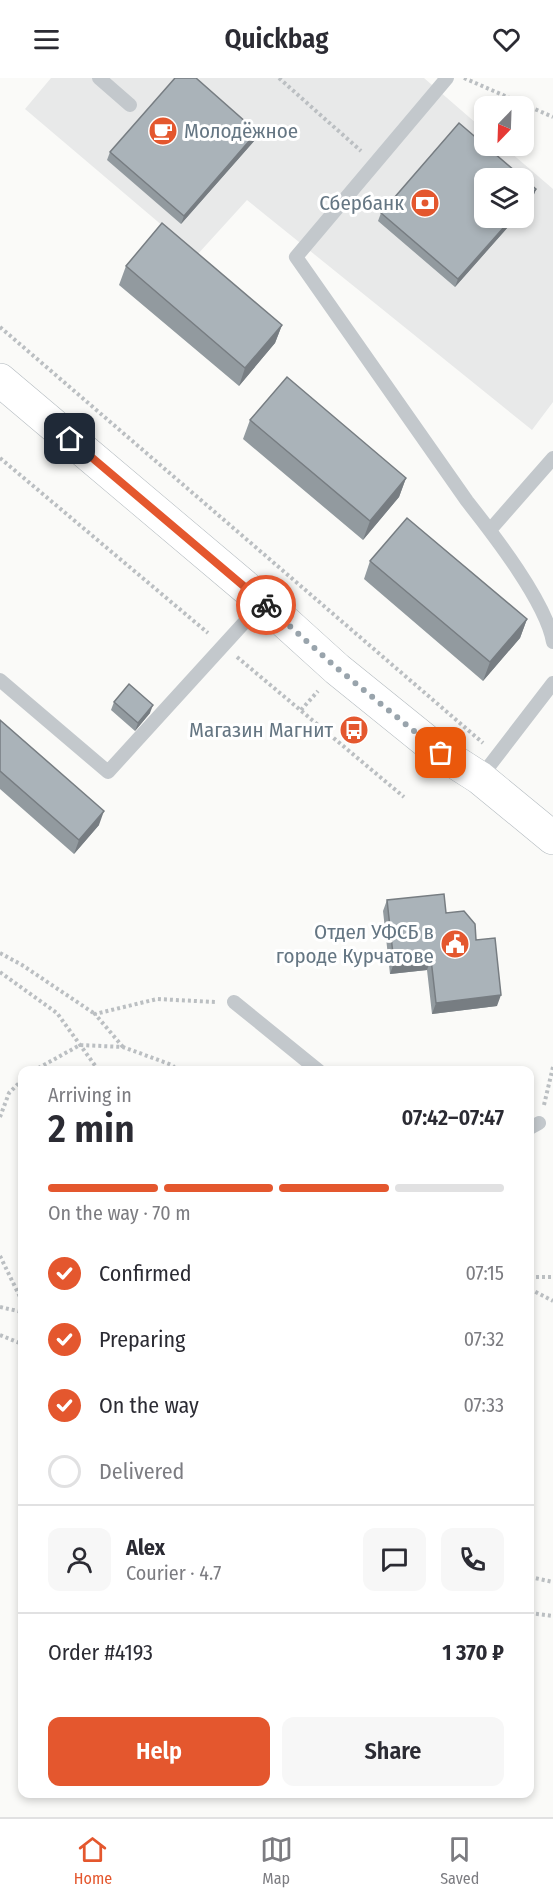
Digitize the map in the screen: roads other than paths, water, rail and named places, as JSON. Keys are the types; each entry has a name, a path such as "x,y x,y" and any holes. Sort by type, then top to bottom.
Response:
{"main road":[{"path":"0,380 263,602 338,669 432,746 489,767 553,838"}],"lane":[{"path":"99,78 130,105"},
{"path":"447,78 296,257 467,501 490,530 535,601 553,642"},
{"path":"490,530 553,458"},
{"path":"0,680 108,772 263,602"},
{"path":"543,694 553,670"},
{"path":"489,767 553,683"},
{"path":"234,1002 313,1066"}],"place":[{"name":"Молодёжное","path":"163,131"},
{"name":"Сбербанк","path":"425,203"},
{"name":"Магазин Магнит","path":"354,730"},
{"name":"Отдел УФСБ в городе Курчатове","path":"455,944"}]}
